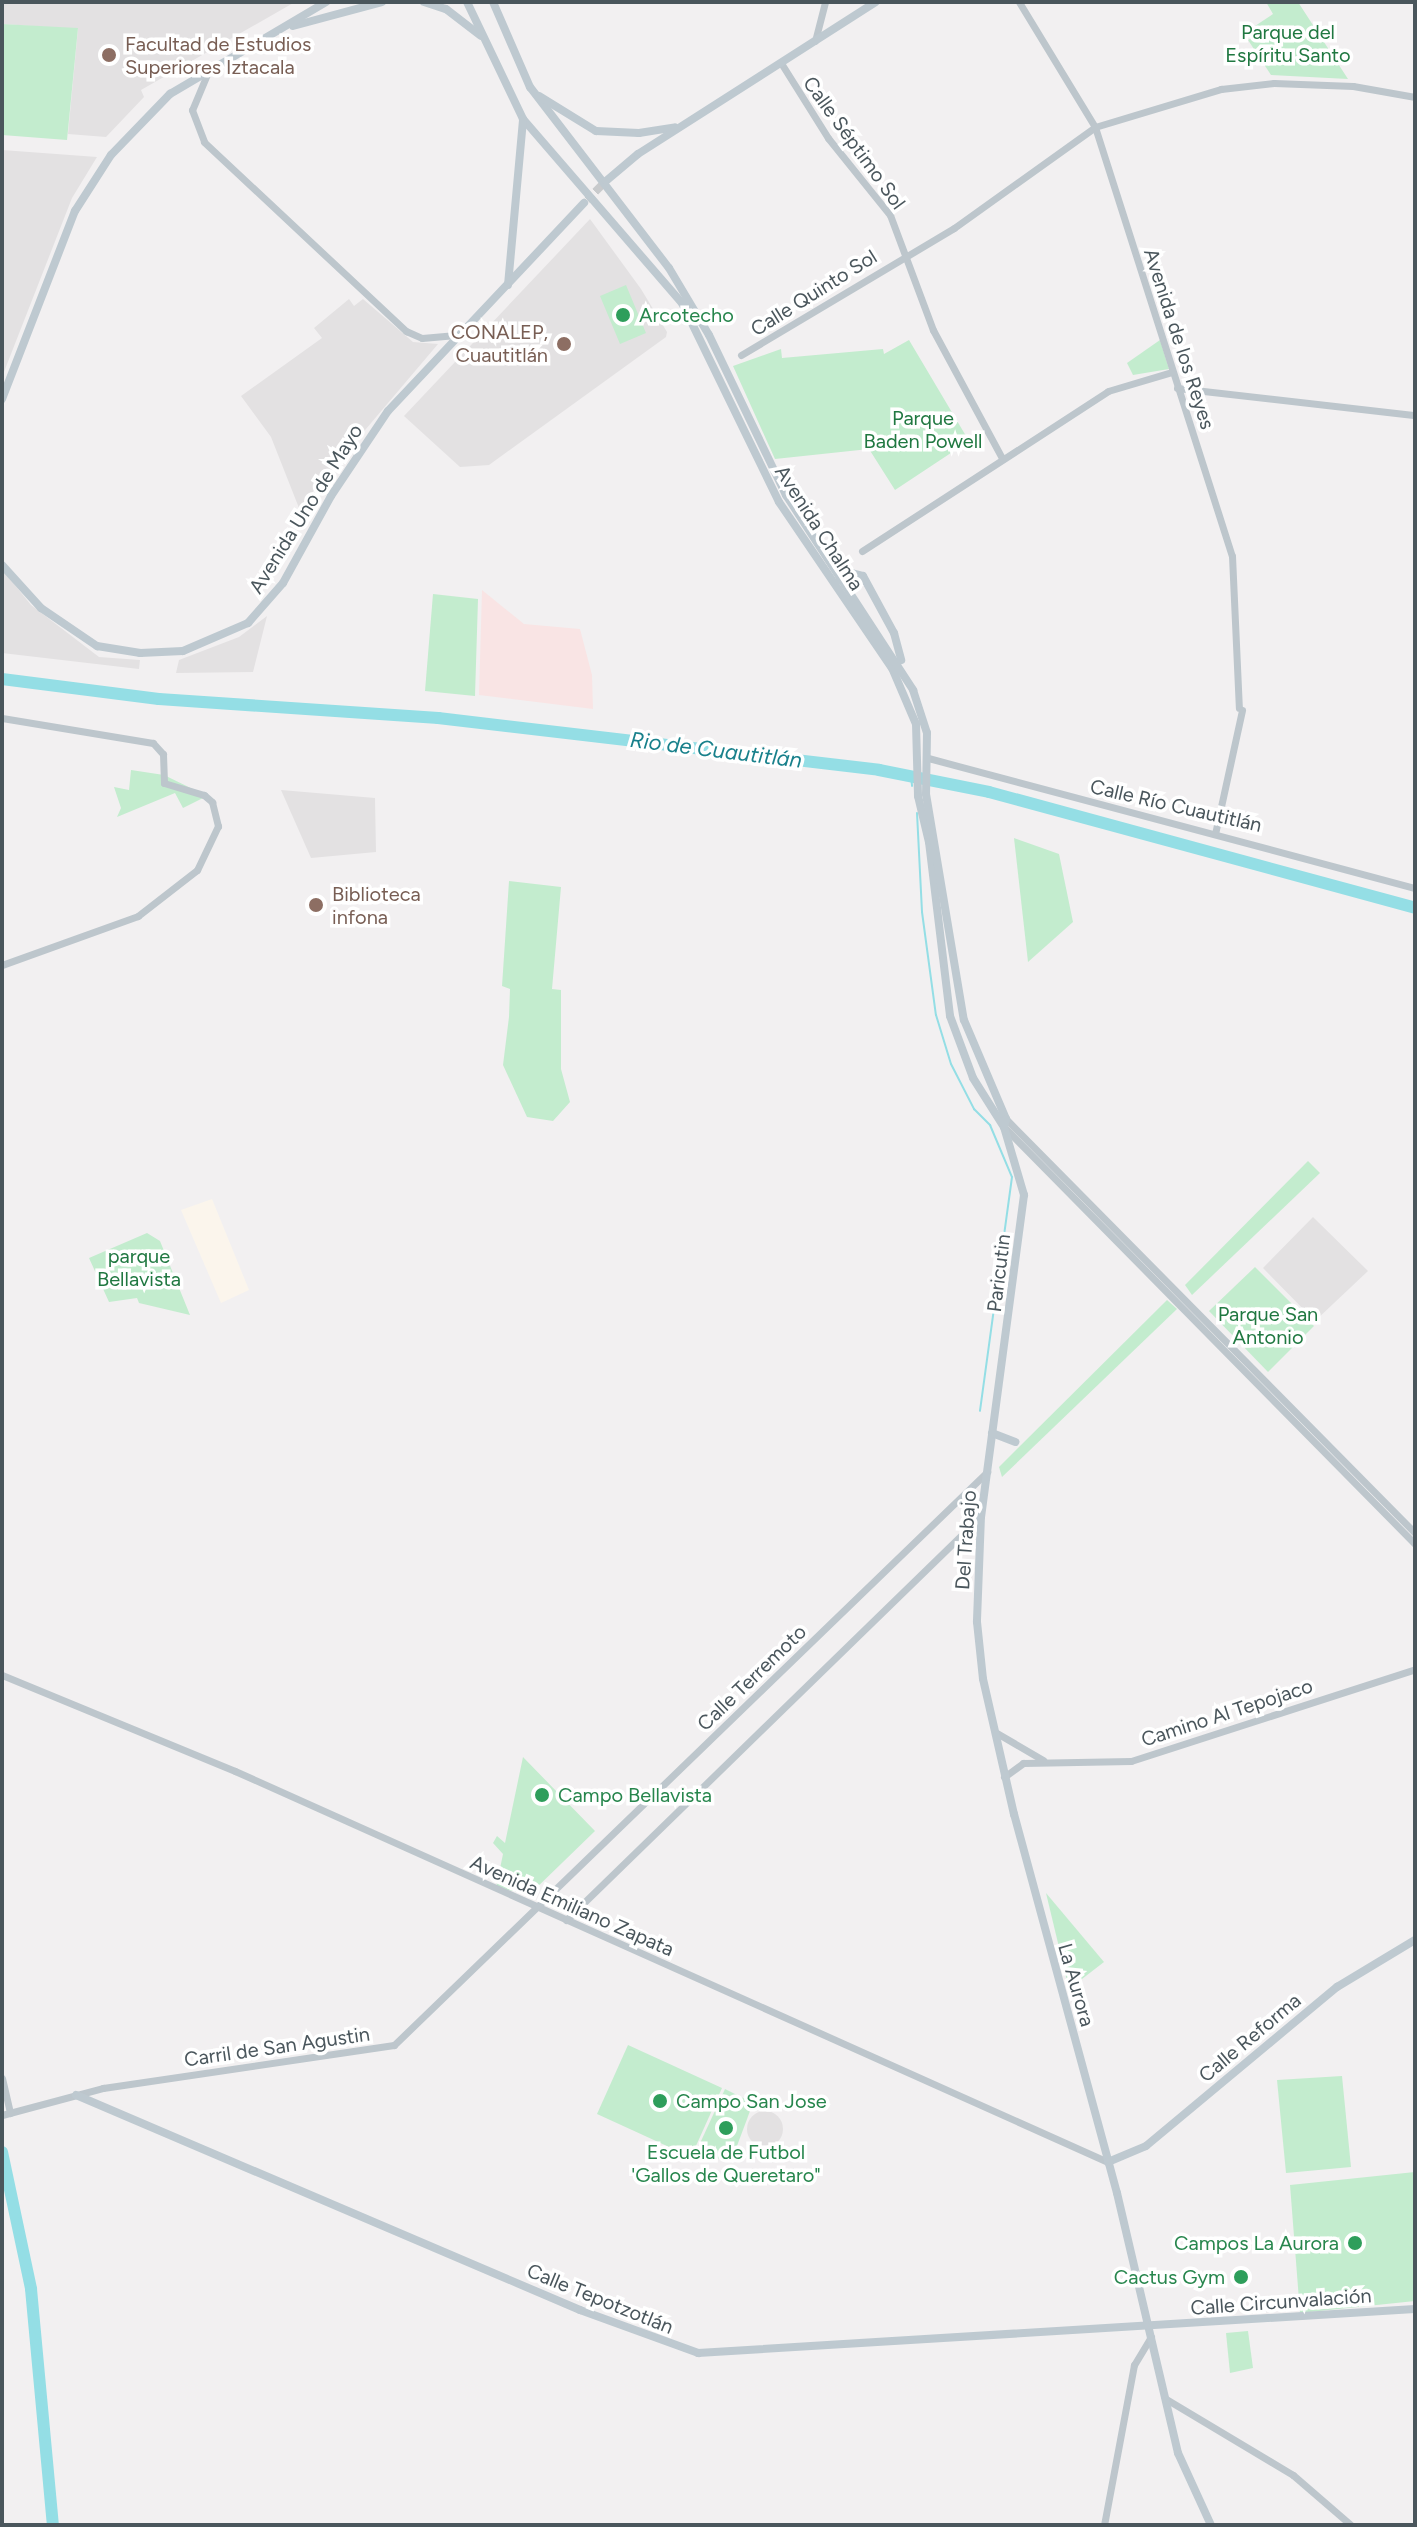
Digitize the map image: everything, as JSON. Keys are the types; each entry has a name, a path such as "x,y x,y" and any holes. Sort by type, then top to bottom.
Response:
{"main road":[{"path":"2,399 92,181 143,118 210,69 326,2"},
{"path":"273,32 382,2"},
{"path":"424,2 446,9 484,38"},
{"name":"Avenida Chalma","path":"467,2 523,119 666,271 705,344 779,502 905,692 916,724 950,1016 973,1078 1005,1123"},
{"path":"606,181 684,124 876,2"},
{"name":"Avenida Chalma","path":"494,4 530,87 666,271 709,335 786,495 902,665 921,710 928,758 923,780"},
{"path":"530,87 596,131 639,133 684,124"},
{"path":"508,285 523,119"},
{"name":"Avenida Uno de Mayo","path":"2,565 49,615 97,646 140,653 183,651 238,630 259,614 283,583 331,496 388,411 456,335 508,285 584,203"},
{"path":"835,583 851,573 863,576 894,633 902,665"},
{"name":"Paricutin","path":"992,1433 1024,1195 1005,1123"},
{"path":"992,1433 1015,1442"},
{"name":"Del Trabajo","path":"978,1649 981,1516 992,1433"},
{"name":"La Aurora","path":"978,1649 1004,1777 1108,2162 1178,2453 1211,2525"},
{"name":"Calle Reforma","path":"1108,2162 1146,2146 1337,1987 1415,1940"},
{"name":"Calle Tepotzotlán","path":"76,2095 687,2351 1150,2332"},
{"name":"Calle Circunvalación","path":"1150,2332 1415,2309"}],"street":[{"path":"815,41 825,2"},
{"name":"Avenida de los Reyes","path":"1019,2 1095,127 1232,556 1240,709 1215,834"},
{"name":"Calle Séptimo Sol","path":"781,63 811,113 890,215 933,330 1002,458"},
{"path":"210,69 196,91 192,110 204,142 406,331 422,338 456,335"},
{"name":"Calle Quinto Sol","path":"741,355 954,228 1095,127 1221,89 1274,83 1353,86 1415,97"},
{"path":"862,551 1108,391 1172,372"},
{"path":"1177,388 1415,415"},
{"path":"2,718 160,747 164,783 204,795 216,813 218,826 197,870 138,916 106,932 78,936 2,965"},
{"name":"Calle Río Cuautitlán","path":"928,758 1415,888"},
{"path":"1005,1123 1415,1533"},
{"path":"1005,1123 1415,1544"},
{"name":"Calle Terremoto","path":"405,2038 987,1472"},
{"path":"566,1920 981,1516"},
{"name":"Camino Al Tepojaco","path":"1004,1777 1023,1763 1131,1761 1415,1669"},
{"name":"Avenida Emiliano Zapata","path":"2,1675 540,1907 1108,2162"},
{"path":"994,1731 1045,1761"},
{"name":"Carril de San Agustin","path":"6,2114 76,2095 151,2081 379,2050 405,2038"},
{"path":"2,2078 6,2114"},
{"path":"1104,2525 1134,2365 1150,2332"},
{"path":"1166,2399 1293,2475 1351,2525"}],"shaded area":[{"path":"2,2 295,2 141,90 144,97 106,137 68,134 78,29 2,24"},
{"path":"2,150 97,157 72,198 2,377"},
{"name":"CONALEP, Cuautitlán","path":"590,219 641,289 667,332 666,337 489,465 460,467 404,416"},
{"path":"349,299 354,306 363,299 413,342 438,344 299,508 271,437 241,396 322,338 314,328"},
{"path":"2,569 31,605 99,657 140,660 139,669 2,653"},
{"path":"482,590 524,624 580,629 592,675 593,709 479,695"},
{"path":"267,616 253,672 176,673 179,660 239,637"},
{"path":"281,790 375,798 376,852 311,858"},
{"path":"212,1199 249,1290 221,1303 181,1210"},
{"path":"1313,1217 1368,1271 1315,1321 1263,1268"},
{"path":"765,2111 778,2116 783,2129 778,2142 765,2147 752,2142 747,2129 752,2116"}],"green space":[{"name":"Parque del Espíritu Santo","path":"1266,2 1298,2 1348,79 1271,75 1248,40 1259,33 1255,26 1273,14"},
{"path":"2,24 78,28 67,140 2,135"},
{"name":"Arcotecho","path":"626,285 646,333 620,344 600,296"},
{"name":"Parque Baden Powell","path":"909,340 969,441 895,490 869,449 775,459 733,366 781,349 782,358 883,349 884,354"},
{"path":"1160,340 1169,369 1133,375 1127,363"},
{"path":"433,594 478,599 475,696 425,691"},
{"path":"131,770 164,775 207,796 183,808 175,793 117,817 121,808 114,787 129,790"},
{"path":"1014,838 1059,854 1073,922 1028,962"},
{"path":"509,881 561,887 552,989 561,990 561,1069 570,1102 553,1121 527,1117 503,1065 510,989 502,986"},
{"path":"1308,1161 1320,1173 1192,1295 1185,1285"},
{"name":"parque Bellavista","path":"147,1233 160,1241 190,1315 139,1303 137,1298 109,1302 89,1258"},
{"name":"Parque San Antonio","path":"1255,1267 1314,1326 1268,1372 1209,1311"},
{"path":"1167,1300 1177,1309 1002,1477 999,1467"},
{"path":"523,1757 595,1831 530,1894 496,1888 503,1854 493,1843 497,1836 505,1843"},
{"path":"1046,1893 1104,1962 1069,1989"},
{"name":"Campo San Jose","path":"628,2045 722,2088 691,2157 597,2114"},
{"path":"1342,2076 1351,2167 1286,2173 1277,2080"},
{"name":"Escuela de Futbol 'Gallos de Queretaro\"","path":"725,2089 753,2103 731,2162 696,2152"},
{"name":"Campos La Aurora","path":"1415,2172 1415,2301 1300,2313 1290,2185"},
{"path":"1248,2331 1253,2368 1230,2373 1226,2333"}],"waterway":[{"name":"Rio de Cuautitlán","path":"2,679 159,699 438,718 879,770 989,792 1415,908"},
{"path":"911,776 912,786"},
{"path":"917,813 922,912 936,1015 951,1064 974,1109 990,1125 1012,1177 980,1411"},
{"path":"2,2152 31,2289 53,2525"}],"tunnel":[{"path":"587,200 606,181"}],"place":[{"name":"Facultad de Estudios Superiores Iztacala","path":"109,55"},
{"name":"Arcotecho","path":"623,315"},
{"name":"CONALEP, Cuautitlán","path":"564,344"},
{"name":"Biblioteca infona","path":"316,905"},
{"name":"Campo Bellavista","path":"542,1795"},
{"name":"Campo San Jose","path":"660,2101"},
{"name":"Escuela de Futbol 'Gallos de Queretaro\"","path":"726,2128"},
{"name":"Campos La Aurora","path":"1355,2243"},
{"name":"Cactus Gym","path":"1241,2277"}]}
